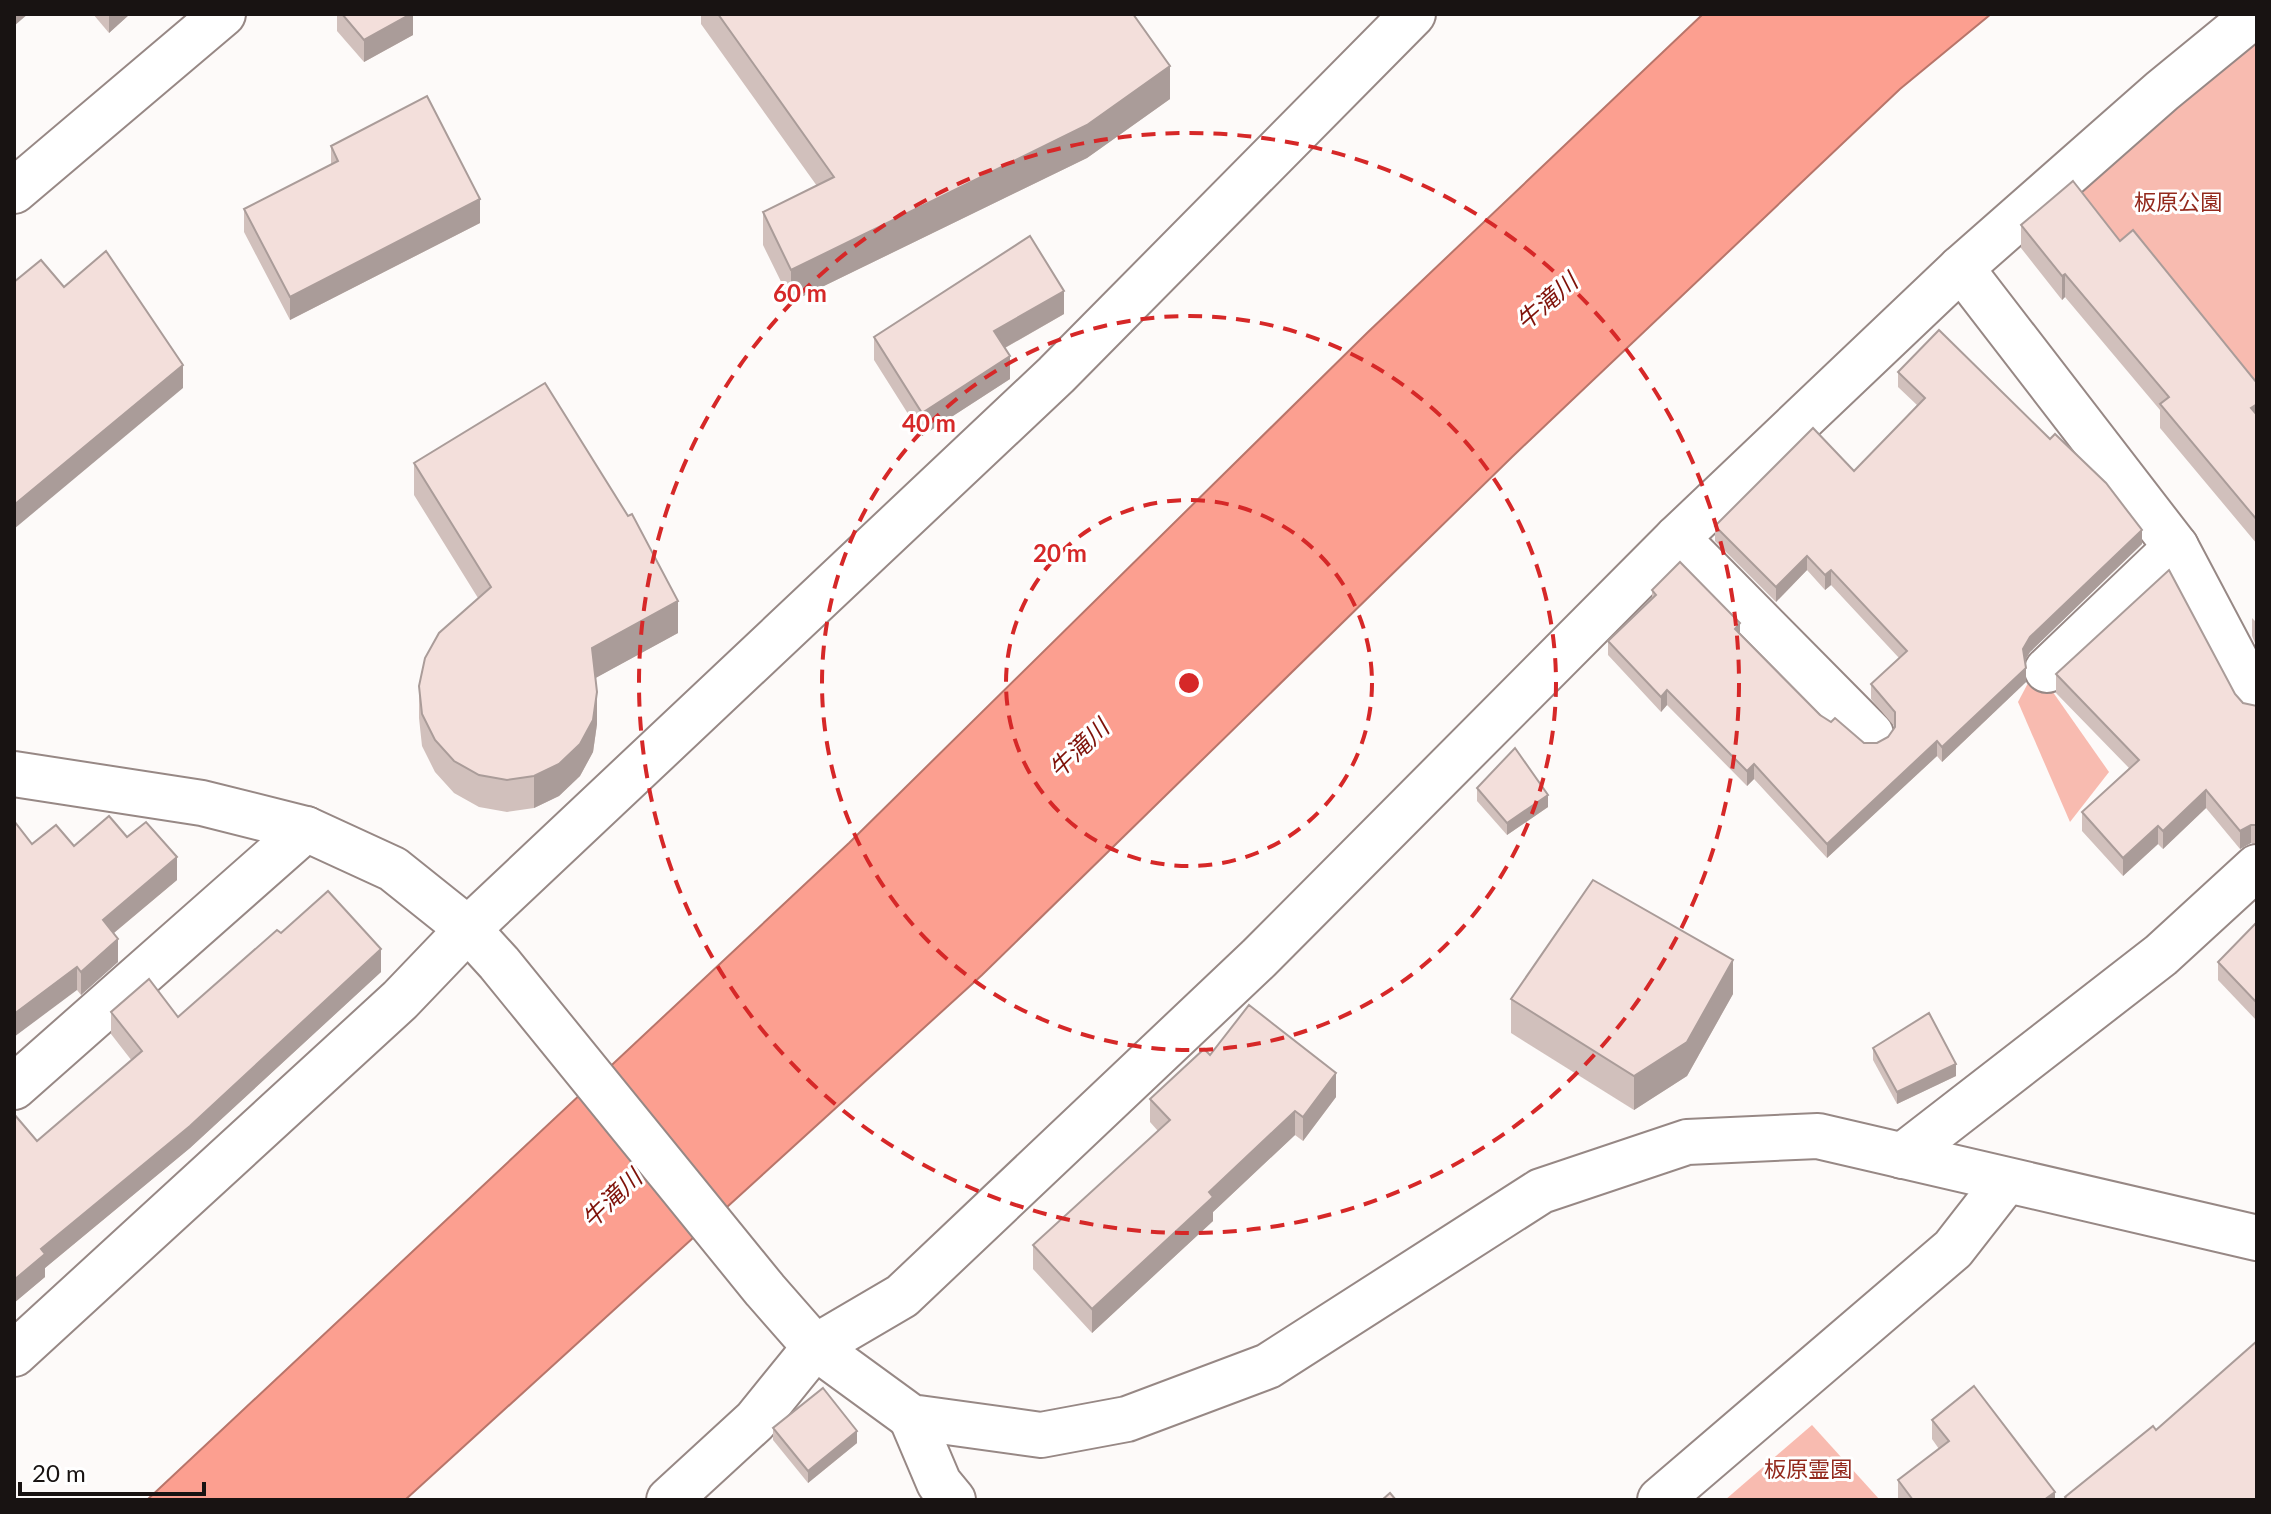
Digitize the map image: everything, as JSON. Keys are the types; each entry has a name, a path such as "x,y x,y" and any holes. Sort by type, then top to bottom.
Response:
{"street":[{"path":"14,191 223,14"},
{"path":"14,1354 400,1000 468,929 1056,375 1413,14"},
{"path":"669,1500 755,1421 815,1347 902,1296 1259,958 1677,538 1961,268 2162,91 2256,14"},
{"path":"1961,268 2176,547 2257,700"},
{"path":"1677,538 1871,734"},
{"path":"2047,670 2176,547"},
{"path":"14,774 202,803 306,829 393,869 468,929 499,963 815,1347 911,1417 1041,1435 1127,1419 1268,1366 1541,1191 1687,1142 1818,1136 2257,1238"},
{"path":"14,1087 306,829"},
{"path":"1902,1156 2161,955 2257,867"},
{"path":"1660,1500 1953,1249 2006,1181"},
{"path":"911,1417 939,1483 953,1500"}],"green space":[{"name":"板原公園","path":"2257,37 2257,422 2067,190"},
{"path":"2036,668 2109,772 2070,822 2018,702"},
{"name":"板原霊園","path":"1812,1425 1880,1500 1725,1500"}],"water":[{"name":"牛滝川","path":"1703,14 1991,14 1900,89 1512,457 982,975 405,1500 147,1500 849,843 1368,332"}],"building":[{"path":"342,14 411,14 364,40"},
{"path":"718,14 1133,14 1170,66 1087,125 791,270 763,212 834,177"},
{"path":"427,96 480,199 290,297 244,209 338,161 331,146"},
{"path":"2073,181 2120,241 2133,230 2257,383 2257,404 2251,408 2257,415 2257,520 2160,404 2169,397 2021,225"},
{"path":"1030,236 1064,291 994,331 1010,356 922,413 874,337"},
{"path":"106,251 183,365 14,505 14,282 41,260 64,287"},
{"path":"1939,330 2050,439 2055,434 2106,483 2142,530 2030,637 2023,649 2026,668 1942,747 1937,741 1827,844 1754,764 1747,771 1667,690 1661,697 1608,641 1656,595 1652,590 1680,562 1740,623 1735,629 1820,715 1831,722 1835,718 1864,743 1877,743 1888,737 1895,727 1895,712 1871,684 1907,651 1831,570 1825,575 1807,556 1776,587 1715,526 1813,428 1854,471 1925,398 1898,372"},
{"path":"545,383 628,516 632,514 678,601 592,648 597,692 593,720 580,744 559,764 534,776 507,780 479,775 454,761 435,740 422,714 419,686 425,658 439,633 491,587 414,463"},
{"path":"2169,570 2235,694 2243,703 2257,706 2257,825 2240,831 2206,790 2163,831 2158,826 2123,858 2082,812 2139,760 2056,674"},
{"path":"1515,748 1548,795 1507,823 1477,788"},
{"path":"109,816 127,837 146,822 177,857 103,920 118,939 81,972 77,967 14,1014 14,821 32,844 56,825 74,846"},
{"path":"1593,880 1733,960 1687,1042 1634,1076 1511,999"},
{"path":"328,891 381,949 190,1126 41,1249 45,1254 14,1280 14,1114 37,1141 142,1051 111,1012 149,979 178,1017 277,930 281,933"},
{"path":"2257,922 2257,1003 2218,962"},
{"path":"1249,1005 1336,1073 1303,1117 1295,1111 1209,1192 1213,1197 1092,1309 1033,1245 1170,1120 1150,1099 1204,1049 1210,1055"},
{"path":"1929,1013 1956,1064 1897,1092 1873,1048"},
{"path":"2257,1341 2257,1500 2067,1500 2065,1497 2153,1426 2156,1430"},
{"path":"1974,1386 2055,1492 2044,1500 1913,1500 1898,1480 1949,1441 1932,1420"},
{"path":"823,1388 857,1431 808,1471 773,1428"},
{"path":"1390,1493 1396,1500 1382,1500"}]}
